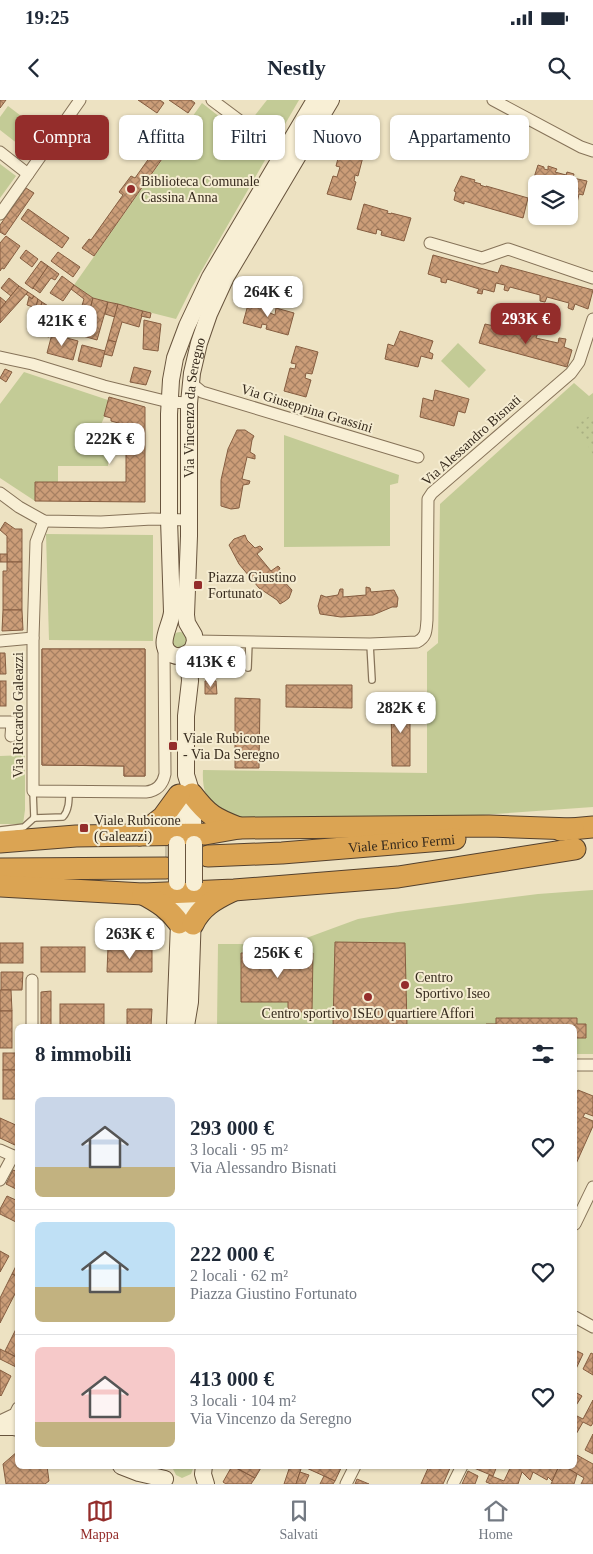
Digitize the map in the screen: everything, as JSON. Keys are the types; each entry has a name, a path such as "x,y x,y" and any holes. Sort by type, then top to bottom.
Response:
{"highway":[{"path":"140,835 163,817 186,788 212,816 239,828"},
{"path":"143,894 185,865 205,834 239,828 489,826 584,838"},
{"path":"5,858 76,836 140,835 185,865 234,890"},
{"path":"0,886 143,894 164,906 186,924 204,907 234,890 398,877 584,838"},
{"name":"Viale Enrico Fermi","path":"5,858 185,865 280,866 494,851 584,838"}],"main road":[{"name":"Via Vincenzo da Seregno","path":"285,150 315,100"},
{"name":"Via Vincenzo da Seregno","path":"186,1024 190,1002 185,865 186,716 192,640 186,615 189,520 188,444 191,383 202,334 217,295 331,100"},
{"name":"Via Vincenzo da Seregno","path":"186,716 177,663 168,643 172,612 168,444 171,380 175,358 193,311 223,254 279,160"},
{"path":"172,626 185,626 192,640 183,656 168,643 172,626"},
{"name":"Via Vincenzo da Seregno","path":"175,1024 186,924"},
{"path":"0,1427 15,1428"},
{"path":"0,1434 15,1431"},
{"path":"128,1469 166,1476"}],"street":[{"path":"0,214 80,100"},
{"path":"212,100 232,115"},
{"path":"493,100 581,147 593,151"},
{"path":"0,152 28,174"},
{"path":"430,243 482,258 508,249 593,278"},
{"name":"Via Alessandro Bisnati","path":"192,640 370,644 417,642 423,639 426,634 427,620 428,499 432,493 571,373 578,362 593,319"},
{"path":"0,357 169,402 189,403"},
{"name":"Via Giuseppina Grassini","path":"191,383 202,392 418,457"},
{"path":"168,444 172,437 180,434 186,438 188,444"},
{"path":"0,493 19,508 44,521 189,520"},
{"path":"0,641 32,638 36,542 44,521"},
{"name":"Via Riccardo Galeazzi","path":"32,638 34,791 146,792 155,789 162,783 165,774 168,643"},
{"path":"0,722 12,722 11,736"},
{"path":"32,980 32,1024"},
{"path":"577,1065 593,1065"},
{"path":"0,1150 15,1157 0,1180"},
{"path":"577,1220 593,1187"},
{"path":"577,1318 593,1327"},
{"path":"0,1421 15,1412"},
{"path":"346,1484 354,1469"},
{"path":"453,1484 460,1469"}],"lane":[{"path":"248,668 249,642"},
{"path":"370,644 372,680"},
{"name":"Via Riccardo Galeazzi","path":"34,791 34,818"},
{"path":"0,830 24,827 34,818 63,817 69,806 69,792"}],"green space":[{"path":"267,100 299,100 285,124 285,115 255,115"},
{"path":"202,103 217,115 213,115 213,160 265,160 191,289 176,319 93,298 74,285 162,160 203,160 203,115 194,115"},
{"path":"8,106 20,115 15,115 15,142 0,130 0,117"},
{"path":"0,164 16,176 0,198"},
{"path":"458,343 486,370 469,388 441,361"},
{"path":"24,372 108,400 96,440 108,449 108,466 58,466 58,482 35,483 35,501 0,478 0,404"},
{"path":"574,383 589,396 593,393 593,807 425,819 249,820 228,815 214,806 205,792 203,770 427,773 427,652 438,643 440,504"},
{"path":"593,414 593,454 575,425"},
{"path":"284,435 399,475 398,483 390,485 390,546 284,547"},
{"path":"46,534 153,535 153,641 49,640"},
{"path":"180,632 188,640 180,648 172,640"},
{"path":"25,755 25,810 23,824 0,824 0,756"},
{"name":"Centro Sportivo Iseo","path":"593,890 593,1054 577,1054 577,1024 217,1024 218,944 290,944 358,919 538,894"},
{"path":"173,1469 193,1469 191,1474 182,1478 176,1475"}],"building":[{"path":"0,100 6,100 0,108"},
{"path":"138,100 160,100 164,103 157,113"},
{"path":"169,100 191,100 195,103 188,113"},
{"path":"148,160 161,160 94,256 82,248 89,239 91,240 123,195 119,192 131,176 135,178"},
{"path":"338,160 362,160 358,176 355,175 354,181 356,182 351,200 327,194 333,176 337,177 340,167 336,166"},
{"path":"538,165 548,170 548,166 557,169 555,172 566,175 535,175"},
{"path":"461,176 475,180 474,182 486,187 528,198 523,218 464,201 464,204 454,200 456,192 454,191"},
{"path":"578,179 587,181 583,195 579,194 578,198"},
{"path":"26,188 34,193 5,235 0,232 0,225"},
{"path":"364,204 388,211 387,213 411,218 404,241 381,235 382,231 377,229 376,234 357,229"},
{"path":"28,209 69,238 62,248 21,219"},
{"path":"6,236 20,246 4,269 2,268 0,271 0,243"},
{"path":"26,250 38,259 32,267 20,258"},
{"path":"58,252 80,267 73,277 51,261"},
{"path":"433,255 498,273 501,265 593,290 588,309 575,304 573,310 568,308 569,303 547,297 545,302 540,301 540,295 510,287 508,291 504,290 505,285 496,283 494,292 483,289 482,294 477,293 479,289 447,279 446,283 441,282 441,278 428,274"},
{"path":"41,261 48,266 33,289 25,283"},
{"path":"48,266 59,274 55,280 51,278 40,293 33,288"},
{"path":"62,276 74,285 63,301 50,293"},
{"path":"9,278 19,286 11,296 1,288"},
{"path":"74,285 93,298 84,331 75,328 84,299 71,289"},
{"path":"19,286 28,292 0,323 0,309"},
{"path":"28,292 34,296 32,299 26,294"},
{"path":"34,296 38,299 36,308 27,305 29,297 32,299"},
{"path":"0,297 6,302 0,309"},
{"path":"93,298 108,302 97,340 83,336"},
{"path":"38,299 42,302 34,331 30,330"},
{"path":"249,301 271,307 270,313 275,315 276,308 294,313 288,335 266,329 267,325 262,324 261,328 243,323"},
{"path":"42,302 56,311 49,337 34,333"},
{"path":"108,302 118,304 115,317 105,314"},
{"path":"118,304 143,311 139,327 122,322 116,342 108,340"},
{"path":"143,311 151,313 150,318 141,316"},
{"path":"144,320 161,324 158,351 143,349"},
{"path":"495,320 501,322 499,329 530,337 532,331 538,333 536,338 558,343 559,338 566,339 564,347 572,350 567,367 479,343 485,324 494,326"},
{"path":"400,331 433,341 429,352 433,354 432,359 421,356 418,367 385,359 388,344 394,346"},
{"path":"52,334 78,341 73,360 47,353"},
{"path":"108,340 116,342 112,356 104,354"},
{"path":"82,345 105,351 101,367 78,361"},
{"path":"296,346 318,352 312,374 306,373 305,378 311,380 306,397 284,391 290,368 295,369 296,364 291,363"},
{"path":"134,367 151,371 146,385 130,382"},
{"path":"5,369 12,372 6,382 0,378"},
{"path":"435,390 469,399 465,413 458,411 454,426 420,417 423,398 433,401"},
{"path":"109,397 145,407 145,502 35,501 35,482 126,482 126,425 111,421 111,418 104,416"},
{"path":"237,430 245,430 254,436 250,452 255,455 255,459 247,457 242,479 250,481 249,484 243,485 239,508 231,509 221,506 221,480 228,449"},
{"path":"5,522 15,529 22,529 22,562 7,562 7,536 0,530"},
{"path":"245,535 255,548 260,546 263,549 257,554 271,571 278,566 280,568 277,574 292,590 289,598 280,604 259,588 239,564 229,545 234,539"},
{"path":"0,554 7,554 7,562 0,562"},
{"path":"7,562 22,562 22,610 3,610 3,571 7,571"},
{"path":"366,587 370,588 371,592 394,590 398,598 397,607 392,607 373,615 341,617 320,614 318,606 321,595 326,597 338,595 340,589 343,589 343,597 366,595"},
{"path":"3,610 22,610 23,630 2,631"},
{"path":"42,649 145,649 145,776 124,776 124,766 42,765","holes":["69,675 125,676 123,741 67,743"]},
{"path":"42,649 145,649 145,776 124,776 124,766 42,765"},
{"path":"0,653 5,653 6,674 0,674"},
{"path":"0,681 6,681 6,706 0,706"},
{"path":"205,681 216,681 217,694 205,694"},
{"path":"286,685 352,685 352,708 286,707"},
{"path":"235,698 260,699 259,768 235,768"},
{"path":"410,702 410,766 392,766 391,703"},
{"path":"335,942 405,943 407,1024 333,1024"},
{"path":"0,943 23,943 23,963 0,963"},
{"path":"41,947 85,947 85,972 41,972"},
{"path":"108,947 152,948 152,972 107,972"},
{"path":"241,953 313,953 312,1012 288,1012 288,1002 241,1002"},
{"path":"1,972 23,972 22,990 1,990"},
{"path":"0,990 11,990 12,1011 0,1011"},
{"path":"51,991 51,1024 41,1024 41,992"},
{"path":"60,1004 104,1004 104,1024 60,1024"},
{"path":"127,1009 152,1009 151,1024 127,1024"},
{"path":"0,1011 12,1011 12,1048 0,1048"},
{"path":"496,1018 577,1018 577,1024 496,1024"},
{"path":"577,1024 586,1024 586,1038 577,1038"},
{"path":"3,1053 15,1053 15,1070 3,1070"},
{"path":"3,1070 15,1070 15,1099 3,1099"},
{"path":"578,1090 593,1096 593,1116 585,1113 583,1117 593,1121 593,1126 577,1162"},
{"path":"0,1118 15,1125 15,1145 0,1138"},
{"path":"13,1170 15,1171 15,1188 6,1184"},
{"path":"7,1196 15,1200 15,1222 0,1214 0,1209"},
{"path":"0,1251 9,1256 0,1272"},
{"path":"12,1274 15,1276 15,1294 0,1323 0,1298"},
{"path":"15,1331 15,1356 5,1351"},
{"path":"0,1349 15,1356 15,1366 0,1359"},
{"path":"577,1351 583,1354 577,1367"},
{"path":"591,1353 593,1354 593,1375 583,1369"},
{"path":"0,1370 11,1376 1,1396 0,1395"},
{"path":"577,1393 582,1396 577,1404"},
{"path":"593,1400 593,1423 591,1426 583,1422 577,1432 577,1416 583,1419"},
{"path":"593,1434 593,1454 585,1450"},
{"path":"15,1454 15,1469 47,1469 49,1481 45,1484 6,1484 3,1464"},
{"path":"577,1455 593,1464 593,1484 581,1484 584,1478 569,1469 577,1469"},
{"path":"230,1469 238,1469 255,1478 251,1484 226,1484 223,1482"},
{"path":"238,1469 260,1469 255,1478"},
{"path":"289,1469 301,1469 296,1484 284,1484"},
{"path":"309,1469 341,1469 335,1481"},
{"path":"428,1469 450,1469 443,1484 421,1484"},
{"path":"476,1469 496,1469 493,1476"},
{"path":"510,1469 558,1469 552,1481 548,1477 547,1480 533,1472 530,1480 522,1472 518,1484 491,1484 486,1482 489,1475 504,1481"},
{"path":"558,1469 569,1469 577,1474 574,1484 551,1484"},
{"path":"468,1471 478,1476 475,1484 462,1484"},
{"path":"300,1472 309,1475 305,1484 296,1484"},
{"path":"324,1476 335,1481 333,1484 320,1484"},
{"path":"357,1479 369,1484 355,1484"}],"tunnel":[{"path":"165,856 208,856"}],"place":[{"name":"Biblioteca Comunale Cassina Anna","path":"131,189"},
{"name":"Piazza Giustino Fortunato","path":"198,585"},
{"name":"Viale Rubicone - Via Da Seregno","path":"173,746"},
{"name":"Viale Rubicone (Galeazzi)","path":"84,828"},
{"name":"Centro Sportivo Iseo","path":"405,985"},
{"name":"Centro sportivo ISEO quartiere Affori","path":"368,997"}]}
